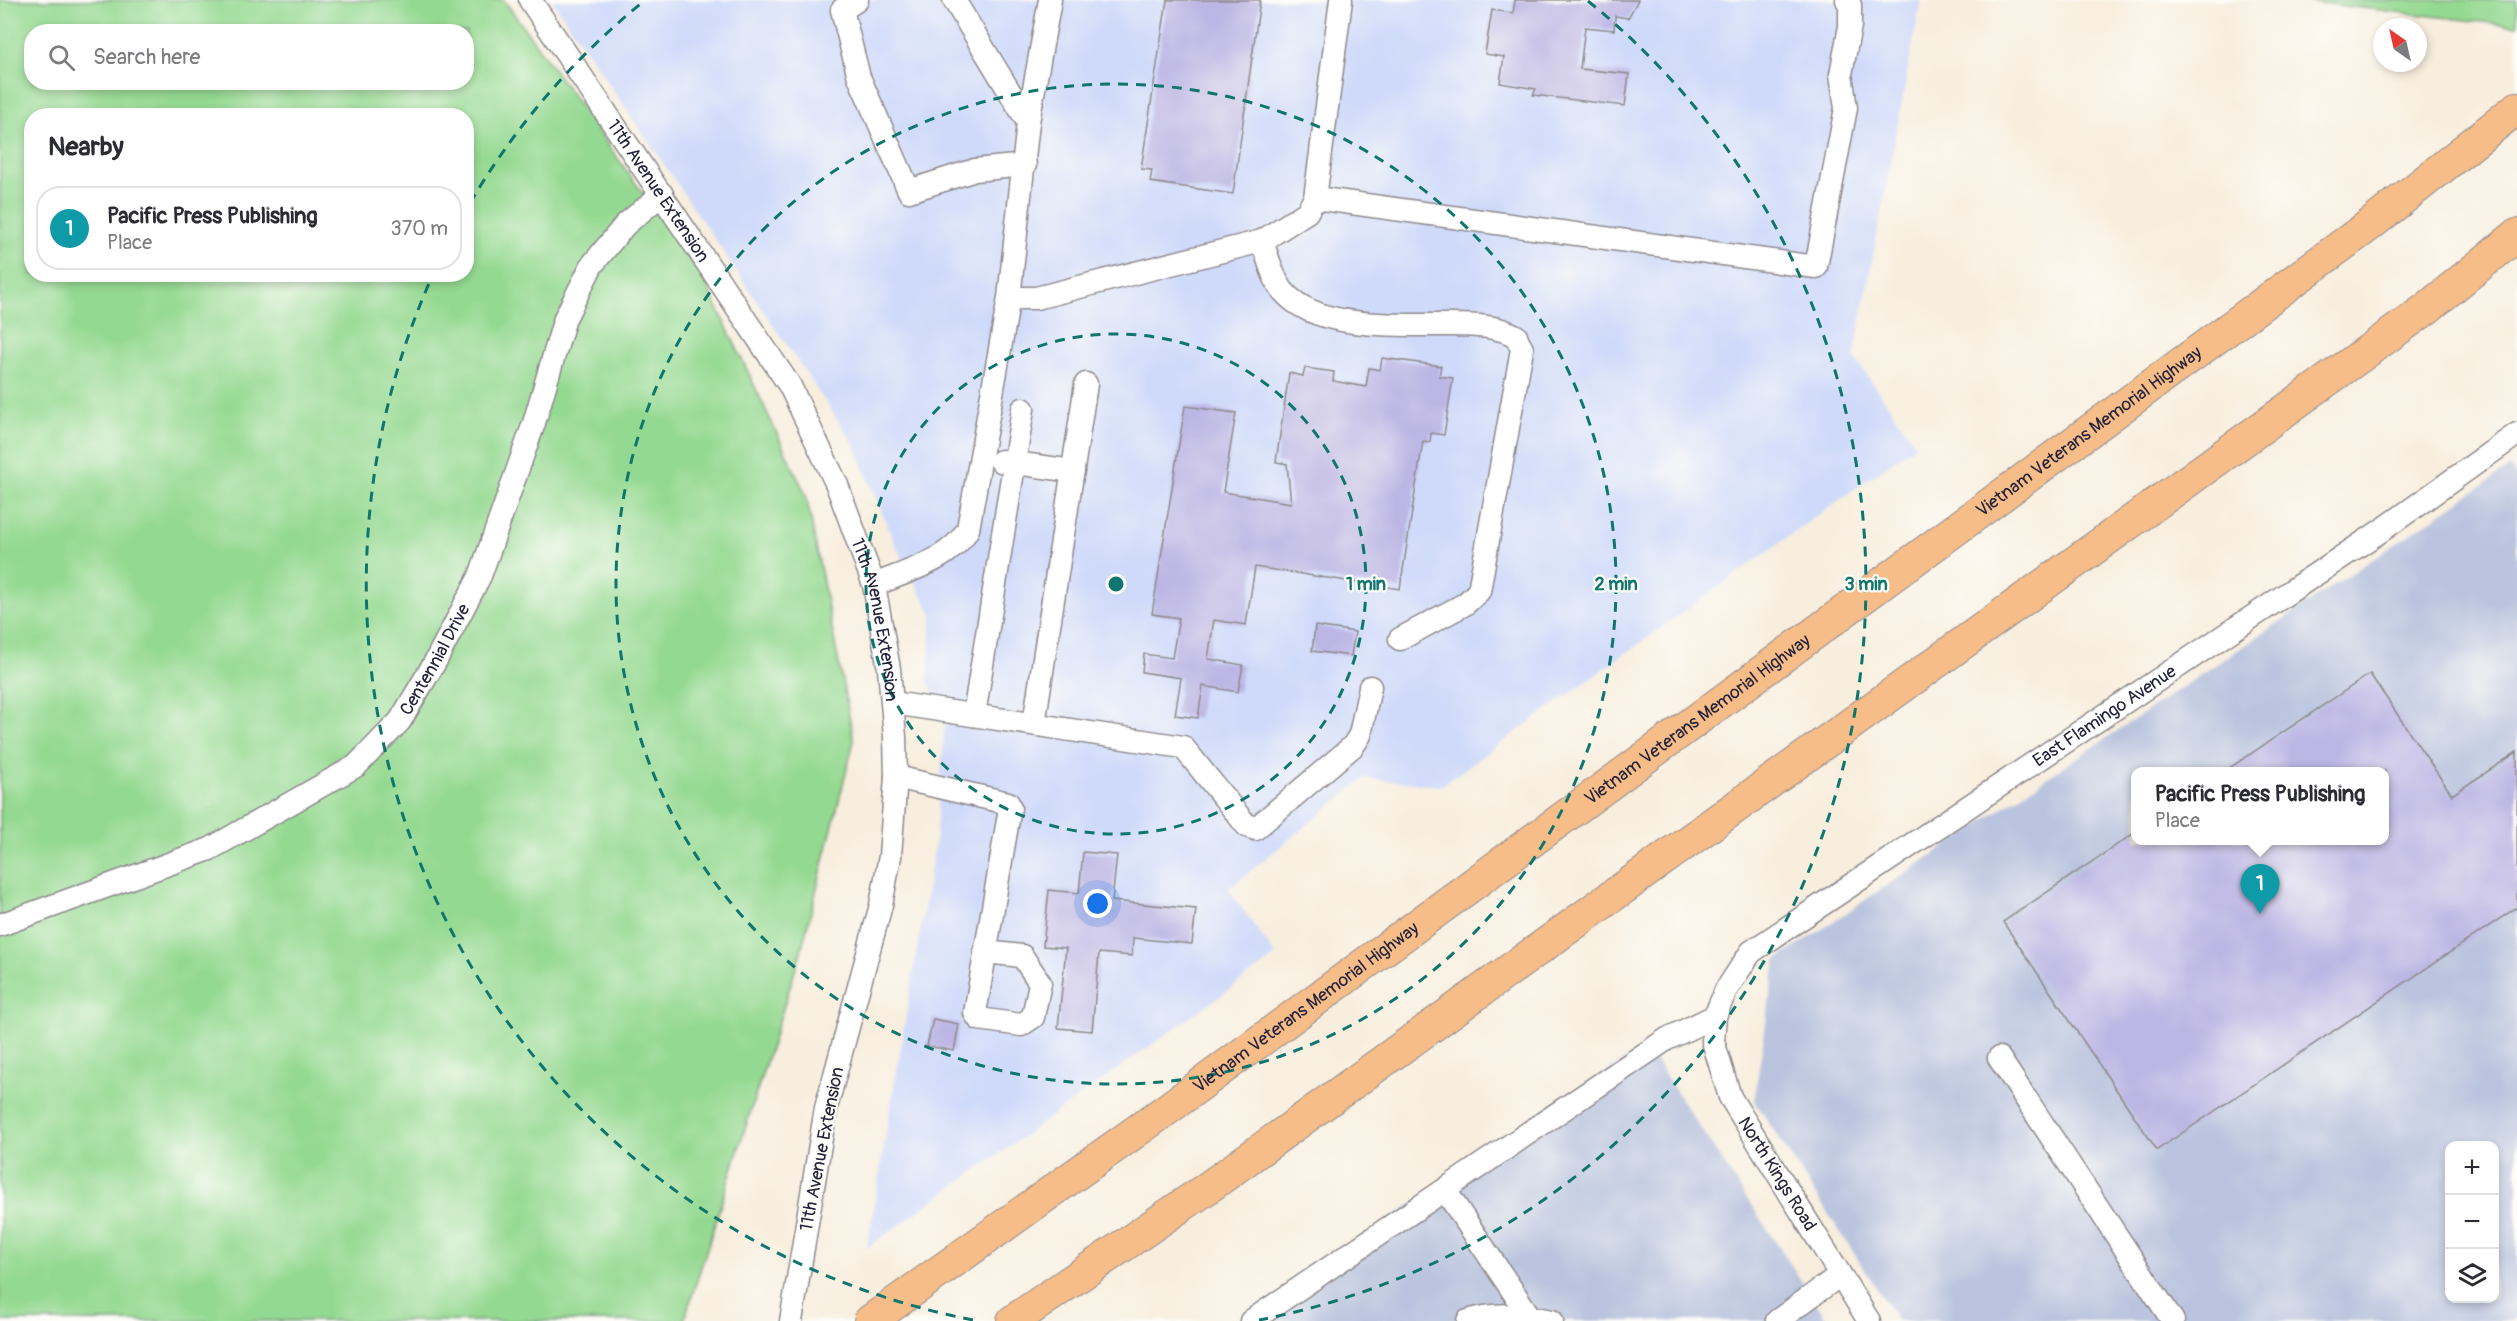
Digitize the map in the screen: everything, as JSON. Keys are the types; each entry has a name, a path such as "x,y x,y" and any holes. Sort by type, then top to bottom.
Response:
{"highway":[{"name":"Vietnam Veterans Memorial Highway","path":"870,1321 1166,1110 2371,224 2517,108"},
{"path":"1013,1321 1206,1189 2426,309 2517,235"}],"street":[{"name":"11th Avenue Extension","path":"530,0 790,386 837,485 874,585 892,703 896,777 890,856 883,895 826,1108 792,1312"},
{"path":"857,0 842,10 859,77 909,191 975,170 1024,165"},
{"path":"954,0 1028,122"},
{"path":"874,585 948,553 960,542 972,515 1009,298 1028,122 1050,0"},
{"path":"1009,298 1036,298 1262,241 1307,212 1315,198 1341,0"},
{"path":"1315,198 1816,267 1846,108 1841,74 1850,26 1850,5 1847,0"},
{"name":"Centennial Drive","path":"0,925 210,849 356,766 400,721 435,662 480,576 534,423 565,318 592,265 625,225 662,194"},
{"path":"1262,241 1281,289 1299,307 1314,314 1365,322 1491,327 1516,336 1522,349 1479,591 1465,604 1400,639"},
{"path":"1034,724 1086,384"},
{"path":"974,715 1023,409"},
{"name":"East Flamingo Avenue","path":"1715,1016 1726,990 1751,952 2385,528 2517,434"},
{"path":"982,459 1073,471"},
{"path":"892,703 1183,747 1247,826 1255,829 1353,746 1360,735 1370,687"},
{"path":"896,777 1008,804 985,952"},
{"path":"1251,1321 1667,1039 1715,1016"},
{"name":"North Kings Road","path":"1715,1016 1713,1041 1730,1096 1869,1321"},
{"path":"1999,1058 2173,1321"},
{"path":"1445,1190 1530,1317"},
{"path":"1777,1321 1840,1275"},
{"path":"1468,1321 1486,1315 1506,1314 1552,1321"}],"shaded area":[{"path":"552,0 1921,0 1854,357 1916,445 1441,786 1365,778 1228,889 1276,956 867,1248 935,843 945,724 928,681 932,614 895,545 854,444"},
{"path":"2510,467 2517,477 2517,1317 2511,1321 1898,1321 1754,1100 1776,960"},
{"path":"1646,1046 1828,1321 1238,1321"}],"green space":[{"path":"0,0 504,0 703,277 806,495 854,741 800,955 684,1321 0,1321"},
{"path":"2293,0 2517,0 2517,26"}],"building":[{"path":"1167,0 1260,0 1233,194 1150,182 1152,170 1141,169"},
{"path":"1515,0 1638,0 1628,18 1615,16 1614,30 1585,27 1580,69 1629,74 1625,106 1533,95 1536,89 1500,83 1504,57 1485,54 1492,10 1513,13"},
{"path":"1382,358 1441,366 1439,376 1453,378 1444,435 1431,433 1430,442 1423,441 1400,589 1255,567 1246,625 1214,620 1208,659 1243,665 1238,692 1203,686 1198,718 1175,715 1181,678 1142,672 1144,654 1172,658 1179,618 1152,614 1185,406 1236,413 1223,492 1291,503 1287,464 1276,462 1289,373 1303,376 1305,368 1334,372 1333,381 1366,387 1369,368 1380,370"},
{"path":"1315,626 1355,632 1351,656 1312,651"},
{"path":"2370,674 2452,795 2517,752 2517,907 2157,1150 2003,922 2131,835 2131,845 2389,845 2389,767 2231,767"},
{"path":"1083,852 1117,855 1112,901 1196,909 1192,944 1133,938 1132,956 1099,953 1092,1031 1058,1028 1066,948 1043,946 1049,890 1079,893"},
{"path":"933,1019 959,1024 954,1051 927,1046"}],"place":[{"name":"Pacific Press Publishing","path":"2260,914"}]}
